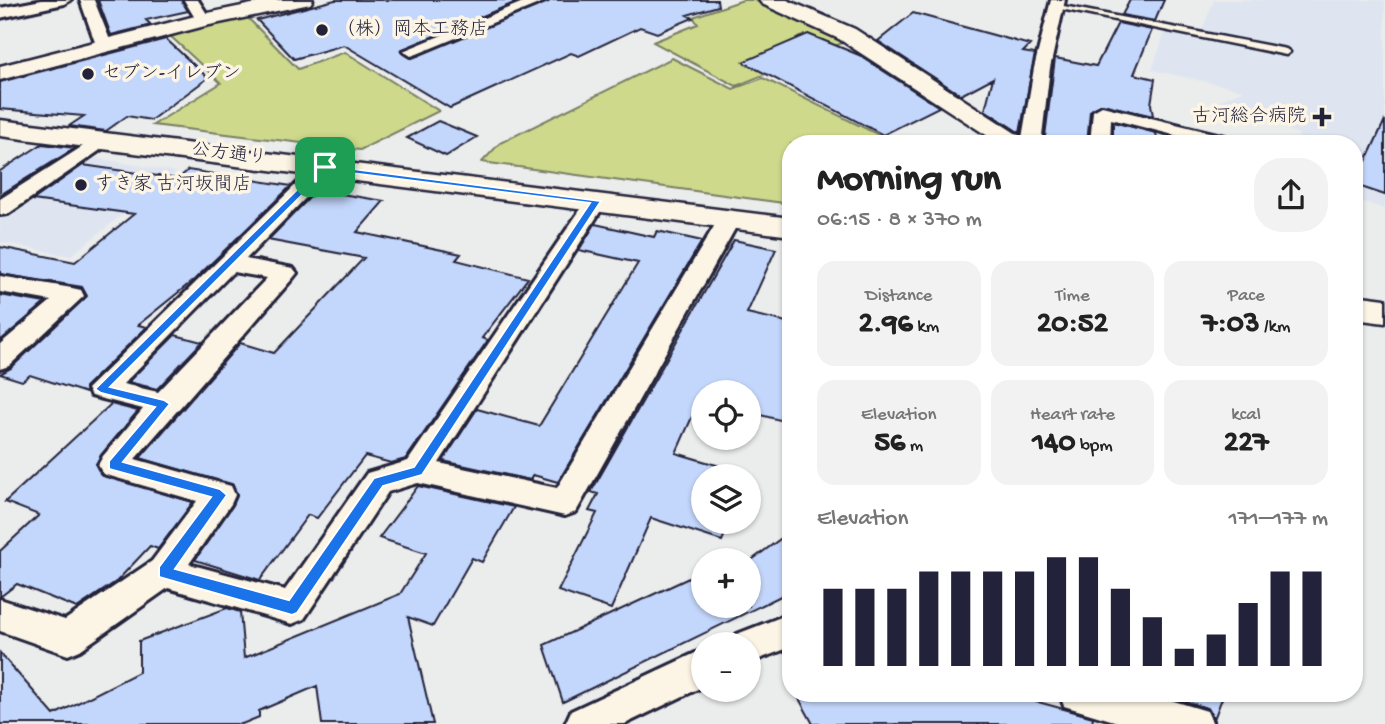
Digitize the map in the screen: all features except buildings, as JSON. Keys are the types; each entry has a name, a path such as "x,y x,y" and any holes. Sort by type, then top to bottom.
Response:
{"street":[{"path":"0,13 64,0"},
{"path":"87,0 104,45"},
{"path":"191,0 203,20"},
{"path":"0,73 203,20 303,0"},
{"path":"411,51 541,0"},
{"path":"769,0 847,34 1005,135"},
{"path":"1032,135 1042,68 1057,3"},
{"path":"1101,135 1102,111 1198,135"},
{"name":"公方通り","path":"0,128 782,226"},
{"path":"0,209 102,140"},
{"path":"164,404 101,389 325,167"},
{"path":"418,471 596,201"},
{"path":"164,572 292,608 378,482 418,471 565,503 730,218"},
{"path":"0,615 68,638 164,572 220,495 113,465 164,404 285,274 229,264"},
{"path":"0,284 72,296 0,359"},
{"path":"1363,308 1385,311"},
{"path":"761,642 782,634"},
{"path":"583,724 691,673"},
{"path":"1111,702 1194,724"}],"lane":[{"path":"1057,3 1286,52"}],"shaded area":[{"name":"古河総合病院","path":"1214,0 1385,0 1385,209 1363,202 1363,135 1298,135 1219,101 1243,90 1152,70 1167,26 1201,32"},
{"path":"84,156 177,172 70,256 0,242 0,213"}],"green space":[{"path":"743,0 754,0 845,42 736,86 653,42 698,24 693,17"},
{"path":"246,16 298,69 345,52 439,111 360,150 153,125 221,83 167,33"},
{"path":"672,58 733,89 763,78 879,135 782,135 782,203 482,162 500,143"}],"place":[{"name":"（株）岡本工務店","path":"322,30"},
{"name":"セブン-イレブン","path":"88,74"},
{"name":"古河総合病院","path":"1322,117"},
{"name":"すき家 古河坂間店","path":"81,185"}],"route":[{"path":"325,167 596,201 418,471 378,482 292,608 164,572 220,495 113,465 164,404 101,389 325,167"}]}
